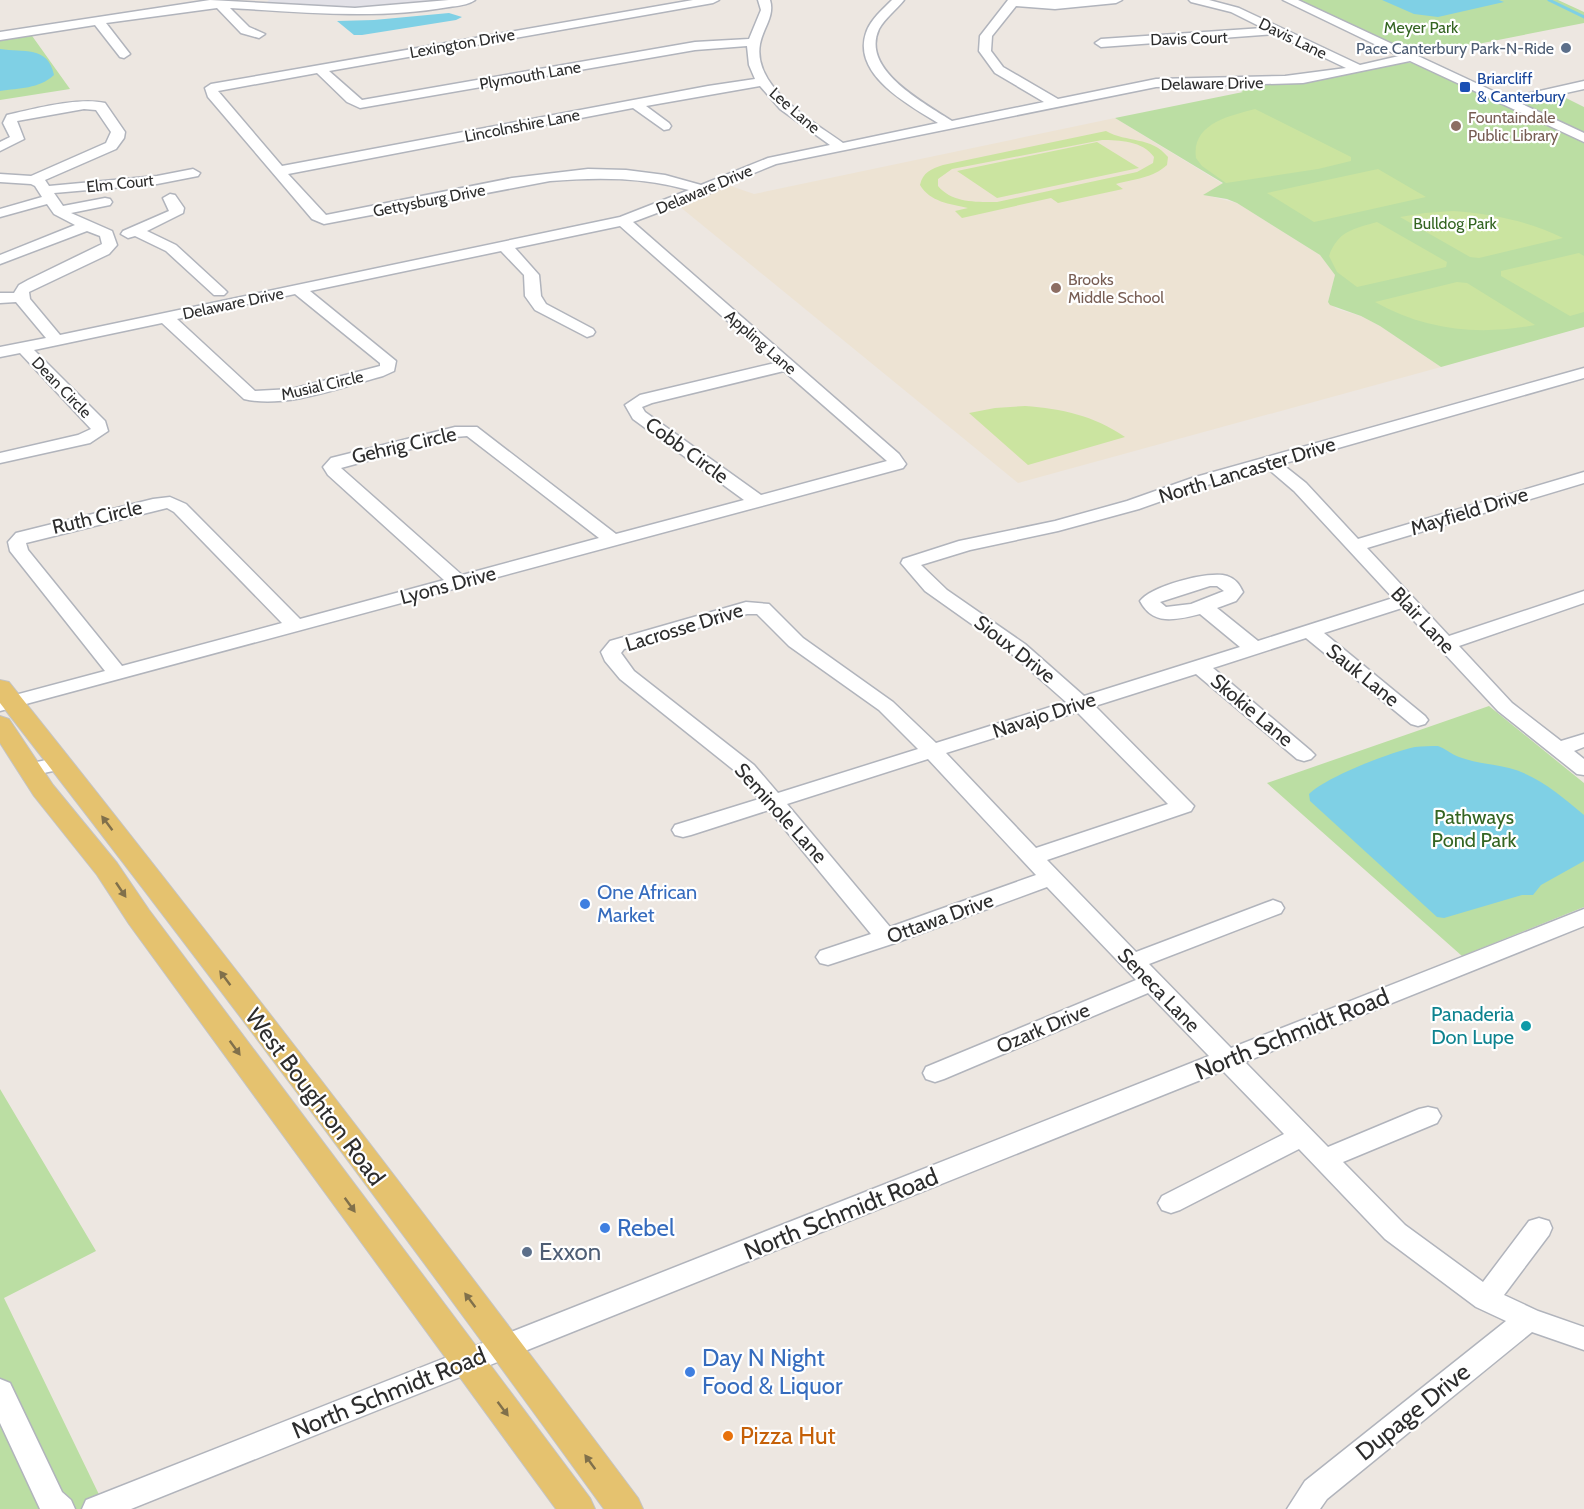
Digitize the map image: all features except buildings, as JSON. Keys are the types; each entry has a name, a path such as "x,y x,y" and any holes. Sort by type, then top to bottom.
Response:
{"main road":[{"name":"West Boughton Road","path":"3,705 60,763 506,1347 625,1509"},
{"name":"West Boughton Road","path":"3,705 30,770 43,790 106,869 577,1509"}],"street":[{"path":"2,32 217,2 355,12 429,8 469,0"},
{"name":"Lexington Drive","path":"211,88 713,0"},
{"path":"754,42 767,10 764,0"},
{"path":"898,0 872,33 870,52 874,65 891,85 950,125"},
{"path":"1055,104 1003,73 987,56 984,46 986,36 1014,1 1055,5 1116,0"},
{"name":"Davis Lane","path":"1195,0 1235,10 1356,68"},
{"path":"1289,0 1584,138"},
{"path":"217,2 245,30 259,34"},
{"path":"98,20 124,54"},
{"name":"Davis Court","path":"1101,43 1158,38 1231,37 1276,30"},
{"name":"Plymouth Lane","path":"320,68 360,104 695,46 754,42"},
{"name":"Lee Lane","path":"754,42 755,64 763,82 790,111 841,147"},
{"name":"Delaware Drive","path":"0,352 623,221 705,190 757,165 841,147 1184,80 1307,79 1412,57"},
{"name":"Lincolnshire Lane","path":"280,171 763,82"},
{"path":"1507,102 1584,85"},
{"name":"Gettysburg Drive","path":"211,88 213,94 317,216 324,220 546,177 583,172 646,174 705,190"},
{"path":"636,104 664,126"},
{"path":"0,147 17,139 17,134 10,123 12,118 84,105 100,106 118,132 111,146 33,180"},
{"name":"Elm Court","path":"52,200 193,173"},
{"path":"0,178 33,180 40,183 52,200 86,226 107,234 110,238 110,245 104,251 25,288 21,297"},
{"path":"110,238 137,232 176,213 177,208 171,198"},
{"path":"0,213 52,200 105,202"},
{"name":"Appling Lane","path":"623,221 893,458 897,464"},
{"path":"0,260 86,226"},
{"path":"137,232 171,249 185,259 219,292"},
{"path":"504,246 531,275 533,296 540,307 587,332"},
{"name":"Musial Circle","path":"165,317 256,398 286,394 381,372 388,368 388,361 299,290"},
{"path":"0,298 21,297"},
{"path":"21,297 45,323 55,340"},
{"name":"Dean Circle","path":"0,458 84,439 100,431 99,426 23,347"},
{"name":"Cobb Circle","path":"759,501 639,415 633,405 646,399 788,365"},
{"name":"North Lancaster Drive","path":"910,563 966,545 1058,526 1270,462 1584,374"},
{"name":"Gehrig Circle","path":"458,582 339,476 332,467 337,462 455,432 471,431 613,540"},
{"name":"Blair Lane","path":"1270,462 1300,486 1404,601 1505,707 1584,770"},
{"name":"Lyons Drive","path":"3,705 897,464"},
{"name":"Mayfield Drive","path":"1353,546 1584,477"},
{"name":"Ruth Circle","path":"118,674 20,551 16,542 22,537 153,504 170,502 180,508 296,626"},
{"name":"Sioux Drive","path":"910,563 918,575 945,600 976,618 1030,657 1080,703 1183,806 1032,857"},
{"path":"1444,644 1584,597"},
{"name":"Navajo Drive","path":"683,830 1404,601"},
{"name":"Lacrosse Drive","path":"611,652 617,645 628,641 758,606"},
{"name":"Seneca Lane","path":"758,606 796,642 886,706 933,752 1051,878 1395,1232 1486,1299 1528,1319 1584,1339"},
{"path":"1202,606 1254,648"},
{"name":"Sauk Lane","path":"1308,630 1418,720"},
{"name":"Seminole Lane","path":"611,652 615,662 627,675 747,770 887,938"},
{"name":"Skokie Lane","path":"1199,666 1304,754"},
{"path":"1558,749 1584,740"},
{"path":"30,770 60,763"},
{"name":"Ottawa Drive","path":"828,957 1051,878"},
{"path":"1132,962 1273,908"},
{"name":"North Schmidt Road","path":"98,1509 1584,917"},
{"name":"Ozark Drive","path":"935,1073 1152,982"},
{"path":"1324,1159 1428,1116"},
{"path":"1171,1203 1301,1137"},
{"path":"1486,1299 1539,1228"},
{"name":"Dupage Drive","path":"1302,1509 1316,1490 1528,1319"},
{"path":"3,1404 51,1501 60,1509"}],"shaded area":[{"path":"269,0 450,0 382,7 345,8 267,2"},
{"name":"Brooks Middle School","path":"1115,118 1223,184 1205,195 1237,203 1320,255 1335,275 1328,302 1337,309 1361,316 1380,326 1441,367 1018,483 679,206 725,184 754,194"}],"green space":[{"name":"Meyer Park","path":"1298,0 1558,0 1584,12 1584,23 1417,56"},
{"path":"30,33 70,89 0,100 0,38"},
{"name":"Bulldog Park","path":"1403,63 1416,63 1584,143 1584,327 1441,367 1380,326 1361,316 1330,305 1328,302 1335,275 1320,255 1237,203 1203,195 1223,183 1115,118 1243,92 1228,84 1280,84 1317,80"},
{"path":"1562,96 1584,107 1584,135 1519,104"},
{"path":"1255,109 1351,157 1351,161 1318,169 1226,183 1202,166 1196,158 1199,137 1214,123"},
{"path":"1106,131 1154,146 1168,157 1167,165 1156,173 1116,184 1123,189 1058,203 1051,198 962,218 955,211 968,208 935,199 920,185 928,172 943,165","holes":["1102,140 1130,142 1144,148 1154,157 1153,163 1137,172 997,202 957,199 938,186 938,179 952,169"]},
{"path":"1097,142 1139,168 997,198 957,171"},
{"path":"1378,169 1426,197 1314,222 1267,193"},
{"path":"1453,211 1510,219 1563,238 1479,258 1470,257 1400,217"},
{"path":"1377,222 1447,262 1446,267 1357,287 1337,272 1329,256 1337,241 1347,232"},
{"path":"1579,253 1584,256 1584,312 1570,316 1501,276 1501,271"},
{"path":"1457,282 1467,283 1535,325 1493,330 1452,328 1413,319 1375,302"},
{"path":"1025,406 1077,414 1101,423 1125,437 1028,465 969,413"},
{"name":"Pathways Pond Park","path":"1489,706 1584,783 1584,907 1462,956 1267,783"},
{"path":"0,1089 96,1251 4,1298 106,1509 0,1509"}],"water":[{"path":"1382,0 1499,0 1504,2 1438,17 1414,14"},
{"path":"449,13 462,17 456,20 362,35 354,35 337,21 374,20"},
{"path":"0,49 33,52 40,55 51,65 54,75 42,83 0,91"},
{"name":"Pathways Pond Park","path":"1438,746 1465,759 1519,771 1549,787 1567,801 1584,815 1584,861 1541,885 1533,895 1522,895 1444,918 1437,917 1310,801 1309,794 1317,787 1359,766 1415,747"}],"waterway":[{"path":"1549,0 1584,17"}],"place":[{"name":"Pace Canterbury Park-N-Ride","path":"1566,48"},
{"name":"Briarcliff & Canterbury","path":"1465,87"},
{"name":"Fountaindale Public Library","path":"1456,126"},
{"name":"Brooks Middle School","path":"1056,288"},
{"name":"One African Market","path":"585,904"},
{"name":"Panaderia Don Lupe","path":"1526,1026"},
{"name":"Rebel","path":"605,1228"},
{"name":"Exxon","path":"527,1252"},
{"name":"Day N Night Food & Liquor","path":"690,1372"},
{"name":"Pizza Hut","path":"728,1436"}]}
